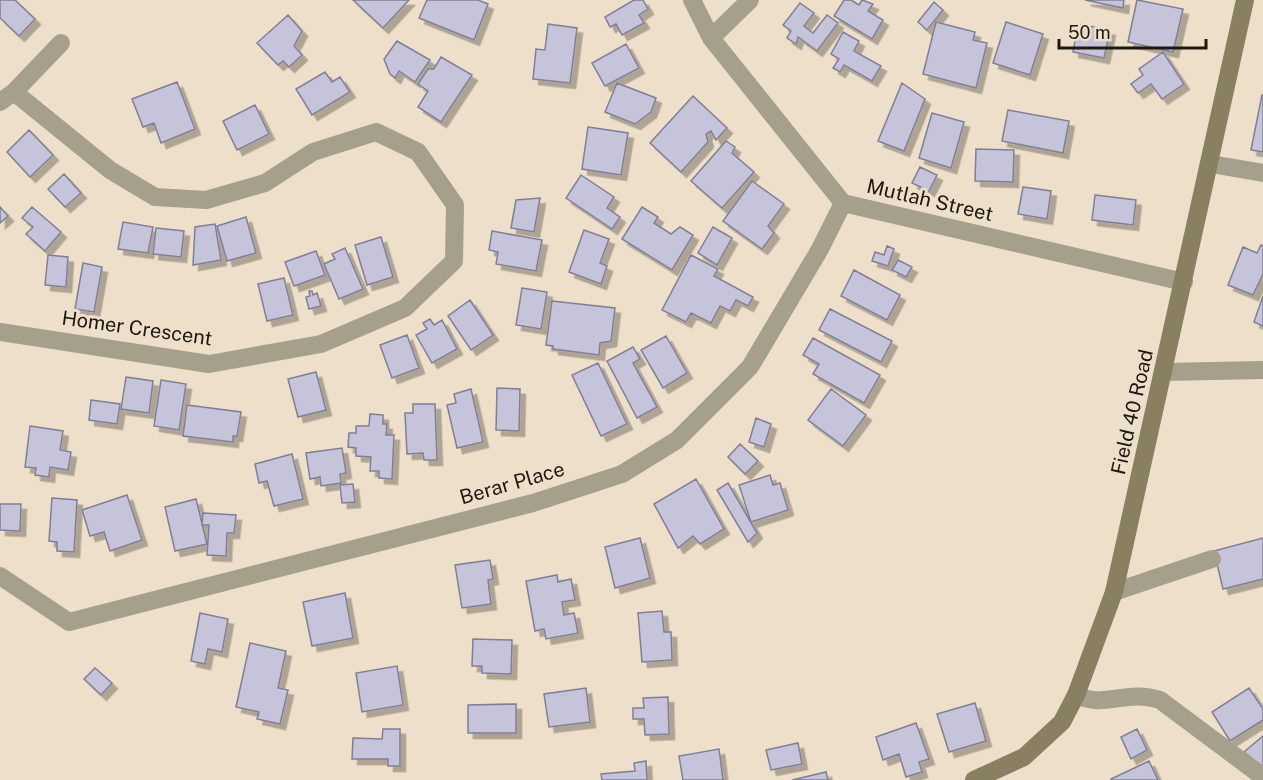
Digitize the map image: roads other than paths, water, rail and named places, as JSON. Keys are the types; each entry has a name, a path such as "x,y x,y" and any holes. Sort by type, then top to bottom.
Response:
{"street":[{"name":"Mutlah Street","path":"692,0 711,38 843,203 1184,282"},
{"path":"711,38 750,0"},
{"name":"Field 40 Road","path":"974,780 1024,757 1062,722 1076,694 1114,592 1211,164 1245,0"},
{"path":"7,97 61,43"},
{"name":"Homer Crescent","path":"0,332 209,364 321,344 405,308 454,261 455,206 418,152 376,132 313,152 266,183 206,200 155,197 110,170 7,97"},
{"path":"1211,164 1263,173"},
{"name":"Berar Place","path":"0,576 69,622 533,502 622,474 677,440 750,367 820,249 843,203"},
{"path":"1164,372 1263,370"},
{"path":"1114,592 1212,559"},
{"path":"1076,694 1088,701 1143,694 1160,700 1263,777"}]}
